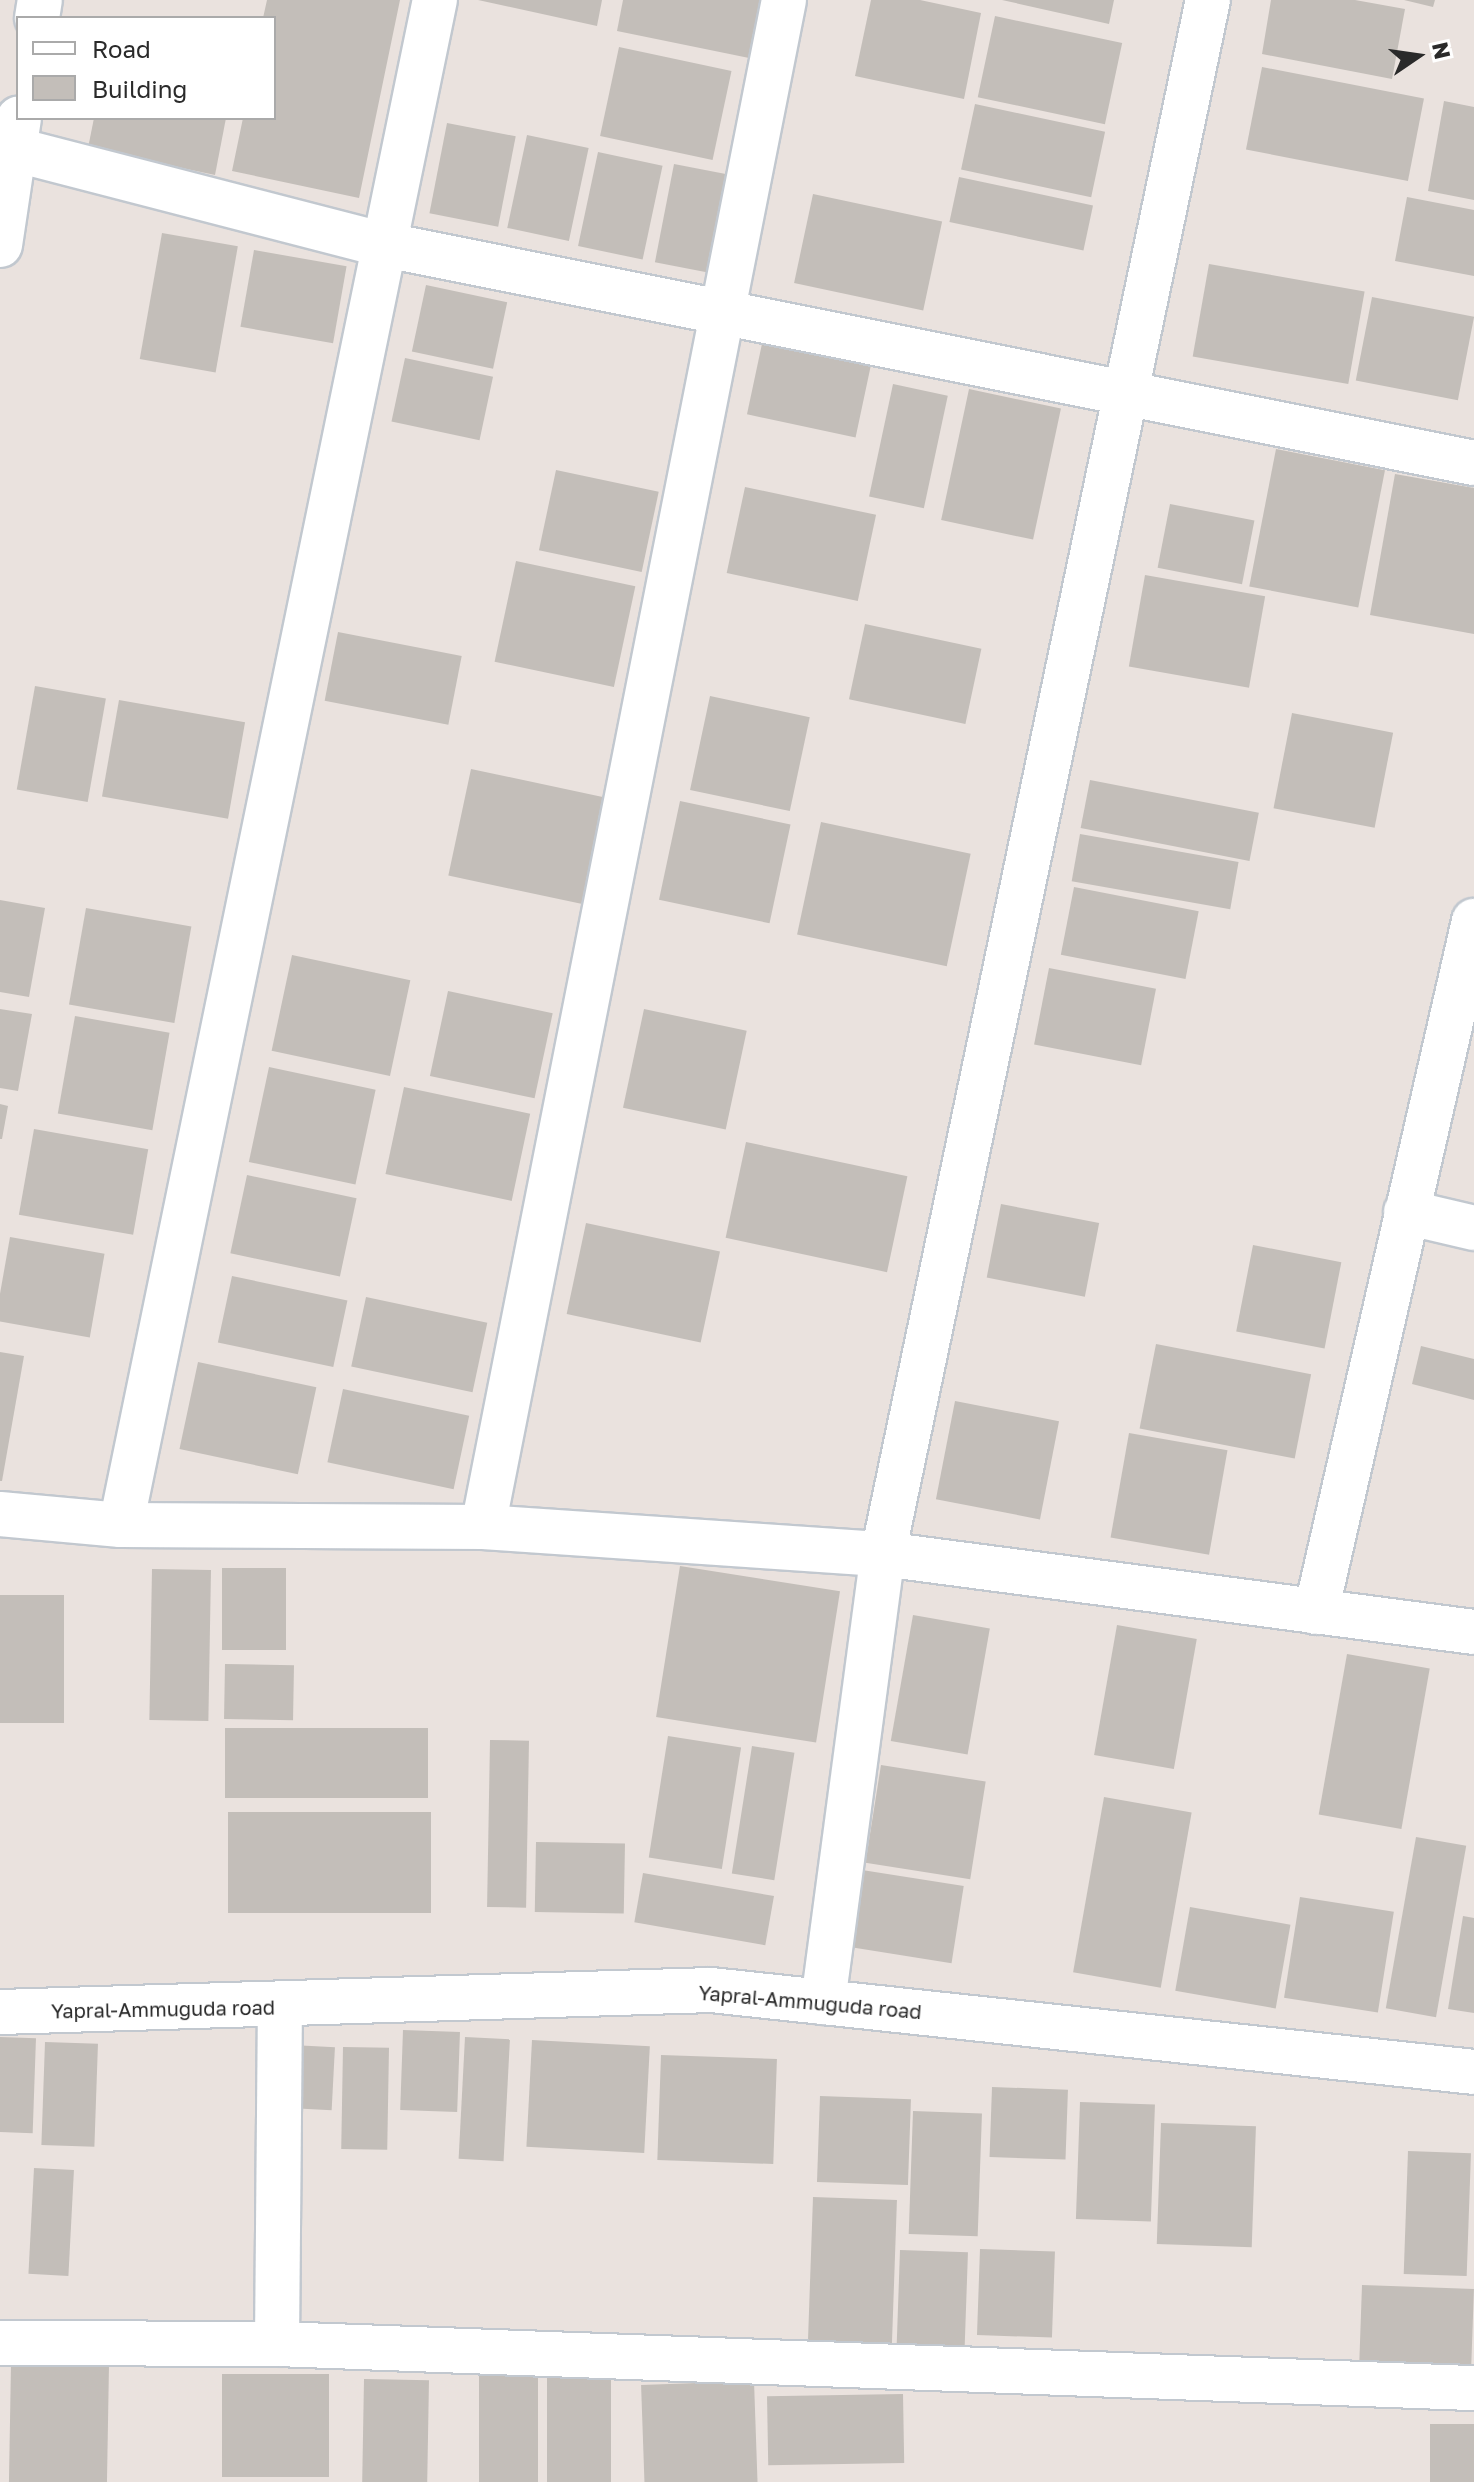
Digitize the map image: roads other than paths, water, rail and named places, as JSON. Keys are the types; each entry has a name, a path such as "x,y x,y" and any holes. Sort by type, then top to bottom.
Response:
{"street":[{"path":"121,1525 381,244 435,0"},
{"path":"483,1527 784,0"},
{"path":"823,2002 883,1554 1208,0"},
{"path":"0,245 16,133 381,244 1474,463"},
{"path":"1316,1612 1474,921"},
{"path":"1406,1212 1474,1228"},
{"path":"0,1514 121,1525 483,1527 883,1554 1474,1632"},
{"name":"Yapral-Ammuguda road","path":"0,2012 280,2006 711,1990 1474,2072"},
{"path":"277,2344 280,2006"},
{"path":"0,2343 277,2344 1474,2388"}]}
